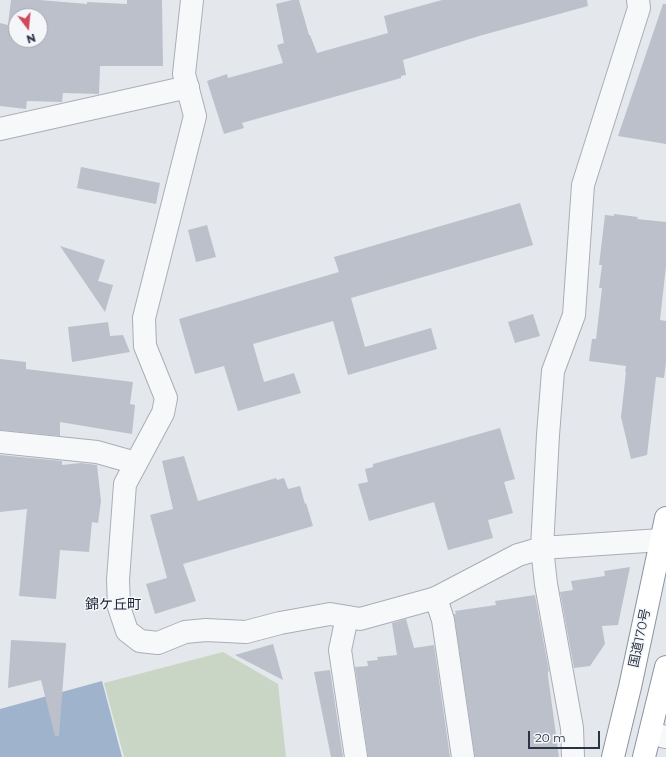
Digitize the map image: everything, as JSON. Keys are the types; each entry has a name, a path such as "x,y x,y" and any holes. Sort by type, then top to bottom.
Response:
{"highway":[{"name":"国道170号","path":"613,757 664,540 666,518"},
{"path":"644,757 658,735 666,667"}],"street":[{"path":"192,0 184,74 195,116 144,318 145,346 166,398 163,413 124,484 118,580 119,607 127,631 140,641 158,643 185,632 206,630 246,632 280,623 330,614 360,619 436,598 518,555 542,548 664,540"},
{"path":"573,757 572,728 546,584 542,548 553,371 574,315 583,185 639,8 638,0"},
{"path":"0,129 188,88"},
{"path":"0,442 97,452 136,463"},
{"path":"436,598 443,620 463,757"},
{"path":"347,617 340,650 356,757"}],"green space":[{"path":"223,652 278,684 286,757 124,757 104,683"}],"water":[{"path":"102,681 122,757 0,757 0,709"}],"building":[{"path":"11,0 40,0 87,4 87,2 127,4 127,0 162,0 163,66 100,66 99,94 63,93 62,102 27,101 26,109 0,106 0,23 8,25 8,48 48,48 48,8 10,8"},
{"path":"299,0 309,35 317,53 388,33 384,16 442,0 587,0 588,6 479,36 403,60 406,75 401,76 401,78 242,123 244,128 224,134 207,81 227,74 228,78 283,63 277,45 284,43 276,4"},
{"path":"663,4 666,4 666,144 618,136"},
{"path":"81,167 160,183 156,204 77,188"},
{"path":"520,203 533,245 351,298 365,347 431,328 437,349 348,375 333,321 253,344 264,382 294,373 301,393 238,411 224,366 195,374 179,319 339,272 334,257"},
{"path":"614,214 638,217 637,219 666,222 666,266 660,320 666,321 666,362 664,378 656,377 647,455 631,459 621,417 626,366 589,361 592,339 596,339 602,288 599,288 602,265 599,265 605,215 614,216"},
{"path":"207,225 216,257 196,262 188,230"},
{"path":"60,246 105,260 98,281 113,285 105,312"},
{"path":"533,314 540,336 515,343 508,322"},
{"path":"108,322 110,336 123,335 130,352 72,362 68,327"},
{"path":"0,359 26,362 26,369 133,382 130,404 135,405 132,434 60,422 60,436 0,430"},
{"path":"500,428 515,479 504,482 513,513 488,520 493,538 448,550 434,502 369,521 358,484 368,482 365,469 373,467 373,464"},
{"path":"0,455 62,461 62,465 81,463 97,465 101,501 98,523 92,522 89,552 60,550 56,599 19,596 27,509 0,512"},
{"path":"184,456 198,501 276,478 277,480 284,478 288,489 300,486 313,526 183,564 196,601 155,614 146,584 167,578 150,515 173,509 162,461"},
{"path":"630,567 618,625 602,626 605,644 590,666 574,668 560,592 573,590 571,581 605,576 604,571"},
{"path":"535,595 549,671 548,676 559,757 475,757 454,614 456,614 455,611 496,605 495,601"},
{"path":"406,619 414,648 434,645 450,757 368,757 355,667 368,666 367,661 378,660 377,657 397,655 392,623"},
{"path":"11,640 66,643 59,736 55,736 41,680 8,688"},
{"path":"273,644 283,680 235,655"},
{"path":"330,670 343,757 331,757 314,672"}],"district":[{"name":"錦ケ丘町","path":"113,605"}]}
